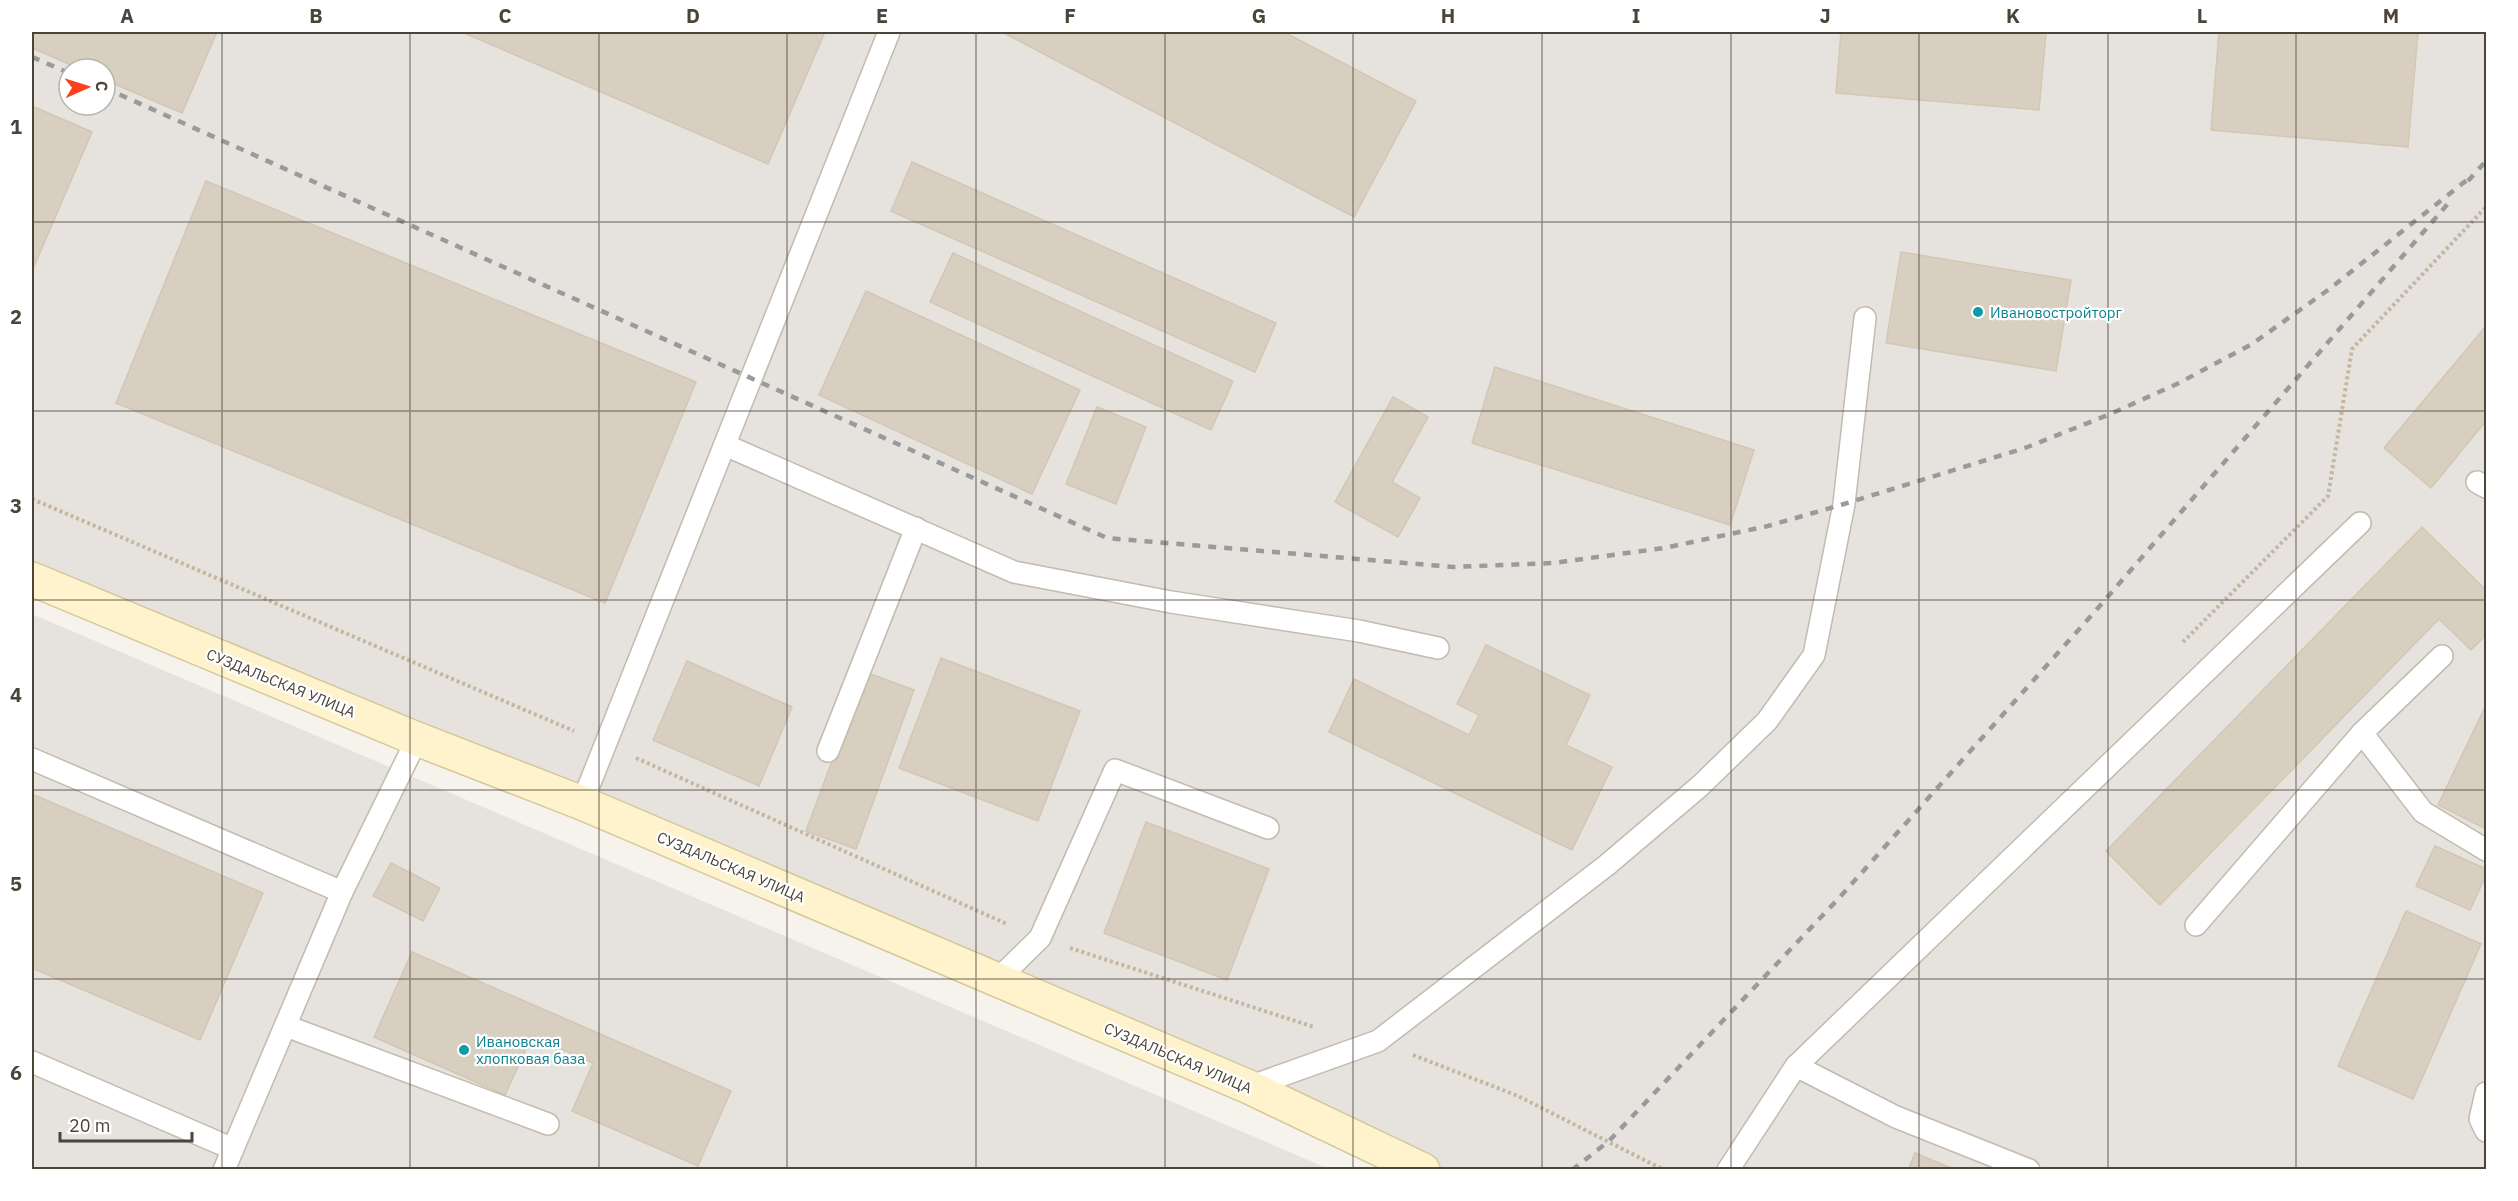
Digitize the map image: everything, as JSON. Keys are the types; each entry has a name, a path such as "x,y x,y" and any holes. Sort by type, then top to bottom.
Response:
{"main road":[{"name":"СУЗДАЛЬСКАЯ УЛИЦА","path":"32,579 417,739 582,803 1249,1087 1403,1166"}],"lane":[{"path":"582,803 889,32"},
{"path":"1249,1087 1378,1041 1607,865 1700,786 1767,721 1814,655 1844,504 1865,318"},
{"path":"725,445 1014,572 1171,602 1359,631 1438,648"},
{"path":"1728,1170 1796,1066 2360,523"},
{"path":"828,751 916,528"},
{"path":"2196,925 2362,733 2442,656"},
{"path":"2362,733 2423,812 2487,850"},
{"path":"224,1170 342,892 417,739"},
{"path":"32,759 342,892"},
{"path":"996,981 1040,938 1115,770 1268,828"},
{"path":"286,1026 548,1124"},
{"path":"32,1062 233,1149"},
{"path":"1796,1066 1896,1116 2029,1170"},
{"path":"2487,1093 2480,1119 2487,1131"}],"path":[{"path":"2177,648 2328,496 2352,349 2487,207"},
{"path":"32,499 605,744 1040,938"}],"shaded area":[{"path":"32,32 2486,32 2486,1169 1396,1169 32,582"},
{"path":"32,614 1329,1169 32,1169"}],"building":[{"path":"32,32 217,32 182,113 117,85 117,57 57,57 57,59 32,48"},
{"path":"462,32 825,32 768,164"},
{"path":"1002,32 1284,32 1416,101 1354,217"},
{"path":"1841,32 2046,32 2039,110 1836,93"},
{"path":"2219,32 2418,32 2408,147 2211,130"},
{"path":"32,106 92,132 32,271"},
{"path":"912,162 1276,323 1255,372 891,211"},
{"path":"206,181 696,382 605,603 116,403"},
{"name":"Ивановостройторг","path":"1901,252 2071,280 2056,371 1886,343"},
{"path":"953,253 1233,381 1211,430 930,302"},
{"path":"866,291 1080,390 1032,494 819,395"},
{"path":"2486,326 2486,421 2431,488 2384,448"},
{"path":"1495,367 1754,450 1730,525 1472,443"},
{"path":"1393,397 1428,417 1392,482 1420,498 1398,537 1335,502"},
{"path":"1097,407 1146,427 1116,504 1066,484"},
{"path":"2422,527 2486,590 2486,635 2471,650 2439,619 2160,905 2106,851"},
{"path":"1486,645 1590,695 1566,745 1612,767 1572,850 1329,732 1354,679 1469,735 1479,715 1457,704"},
{"path":"941,658 1080,711 1038,821 899,768"},
{"path":"687,661 792,707 759,786 653,740"},
{"path":"865,672 914,690 856,849 806,831"},
{"path":"2486,705 2486,829 2438,805"},
{"path":"32,794 263,893 200,1040 32,968"},
{"path":"1146,822 1269,869 1227,980 1104,933"},
{"path":"2435,846 2486,869 2486,875 2470,910 2416,886"},
{"path":"391,863 440,888 423,921 373,896"},
{"path":"2406,911 2481,944 2413,1099 2338,1066"},
{"name":"Ивановская хлопковая база","path":"412,952 731,1091 698,1166 572,1111 593,1063 532,1036 505,1095 374,1037"},
{"path":"1915,1153 1956,1170 1908,1170"}],"railway":[{"path":"32,57 57,68"},
{"path":"117,93 1107,538 1453,567 1553,563 1664,548 1768,526 2025,448 2108,415 2179,383 2252,344 2328,290 2472,176"},
{"path":"2468,181 2486,161"},
{"path":"1572,1170 1609,1141 1840,897 2098,608 2452,199"}],"place":[{"name":"Ивановостройторг","path":"1978,312"},
{"name":"Ивановская хлопковая база","path":"464,1050"}]}
